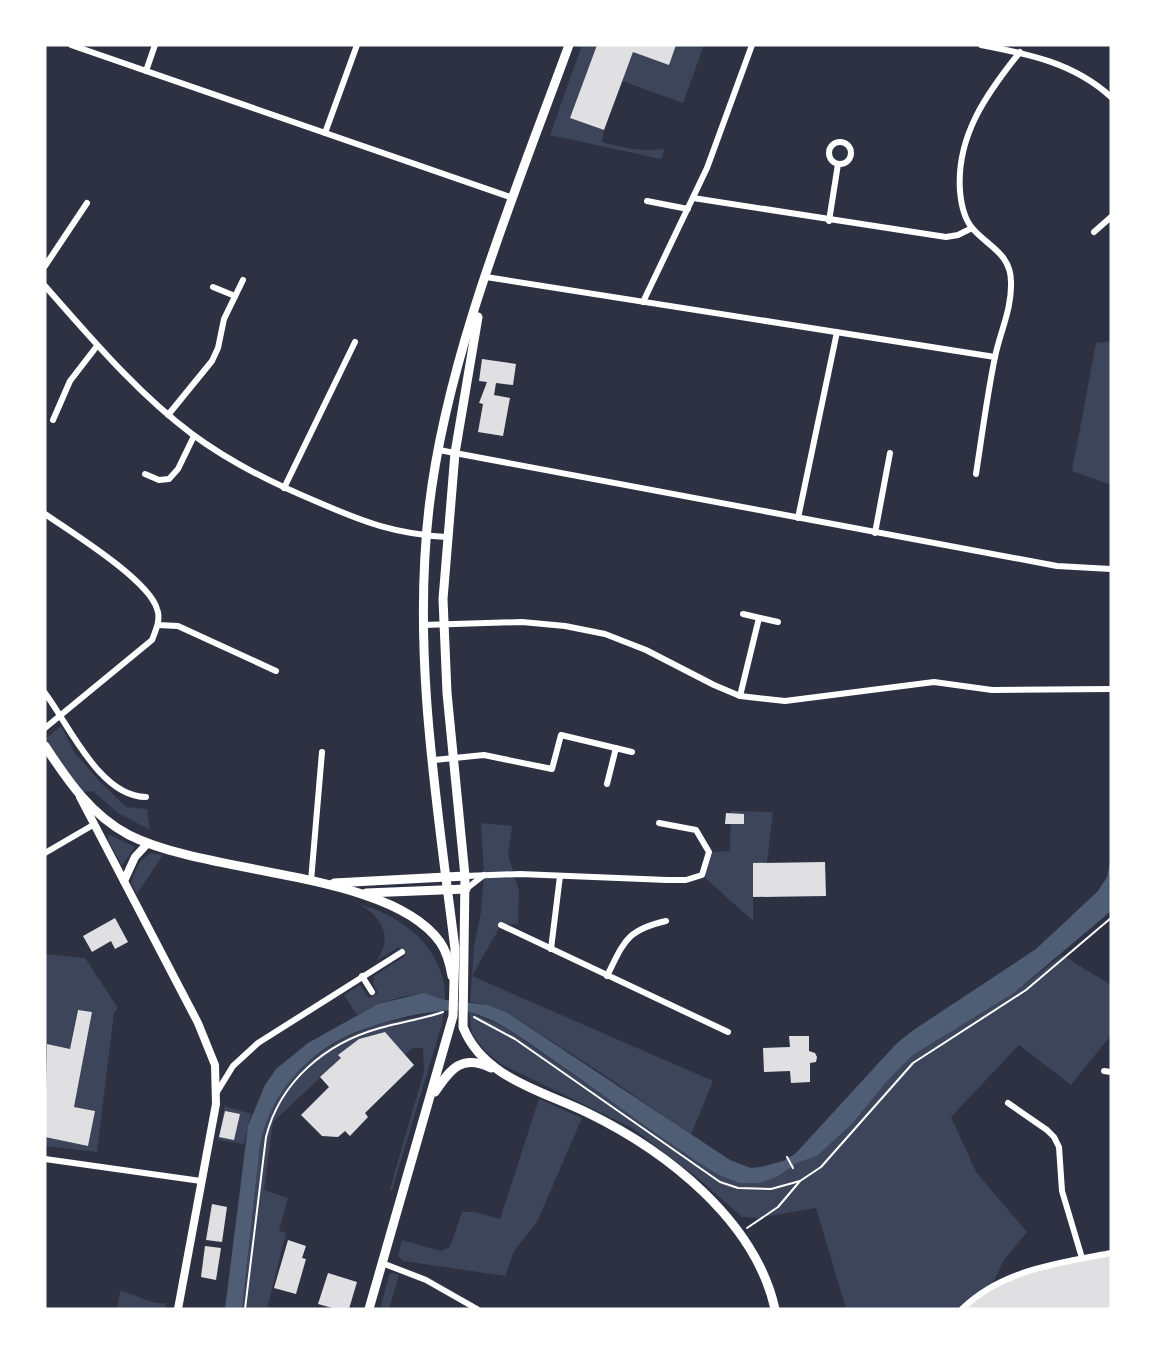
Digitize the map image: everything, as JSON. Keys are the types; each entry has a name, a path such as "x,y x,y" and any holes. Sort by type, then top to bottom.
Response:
{"main road":[{"path":"369,1309 429,1101 457,1015 455,958 434,760 423,625 426,536 438,450 465,343 486,277 569,45"},
{"path":"457,996 466,889 443,624 447,537 455,453 486,277"},
{"path":"45,746 79,795 109,822 148,843 195,857 359,893 412,916 436,937 447,956 457,996"},
{"path":"311,881 356,883 465,876"},
{"path":"359,893 466,889"},
{"path":"457,1015 472,1044 504,1075"},
{"path":"429,1101 445,1077 464,1062 481,1063 585,1112 635,1139 690,1183 741,1233 759,1263 775,1309"}],"street":[{"path":"71,45 513,198"},
{"path":"146,71 155,45"},
{"path":"325,133 357,45"},
{"path":"643,302 688,209 730,111 752,45"},
{"path":"981,45 1056,62 1073,70 1111,97"},
{"path":"976,474 995,357 1007,316 1012,280 1003,256 972,228 962,206 960,179 963,150 972,123 992,87 1020,52"},
{"path":"829,221 838,164"},
{"path":"693,198 829,221 946,237 958,235 972,228"},
{"path":"647,201 688,209"},
{"path":"45,266 87,203"},
{"path":"1094,232 1111,217"},
{"path":"486,277 995,357"},
{"path":"168,415 212,361 218,348 221,327 243,280"},
{"path":"45,286 97,346 168,415 194,436 284,488 387,530 447,537"},
{"path":"213,286 235,296"},
{"path":"798,518 837,332"},
{"path":"284,488 355,342"},
{"path":"53,420 70,381 97,346"},
{"path":"145,474 159,480 169,478 178,469 194,436"},
{"path":"438,450 1058,566 1111,569"},
{"path":"875,533 890,453"},
{"path":"45,514 115,564 150,596 158,609 158,625 152,640 45,728"},
{"path":"743,614 778,622"},
{"path":"740,696 759,618"},
{"path":"423,625 522,622 565,626 605,634 646,650 740,696 785,701 934,682 992,690 1111,689"},
{"path":"158,625 178,626 276,671"},
{"path":"45,693 62,715 82,750 113,785 127,794 146,797"},
{"path":"434,760 484,755 552,769 561,735 632,752"},
{"path":"608,784 616,748"},
{"path":"311,881 322,752"},
{"path":"79,795 208,1044 215,1065 217,1092 178,1309"},
{"path":"465,876 686,880 702,875 709,852 696,830 659,823"},
{"path":"45,853 93,825"},
{"path":"124,881 135,857 148,843"},
{"path":"466,889 484,875"},
{"path":"551,949 560,876"},
{"path":"607,976 631,935 643,926 666,921"},
{"path":"501,925 728,1032"},
{"path":"217,1092 233,1066 248,1051 402,952"},
{"path":"362,976 372,992"},
{"path":"1008,1103 1047,1130 1059,1147 1062,1191 1082,1258"},
{"path":"45,1159 201,1181"},
{"path":"962,1309 991,1287 1011,1276 1111,1252"},
{"path":"382,1263 426,1280 477,1309"}],"path":[{"path":"741,1233 757,1218 783,1202 800,1181 821,1167 913,1063 1026,990 1111,918"},
{"path":"245,1309 266,1137 275,1111 289,1089 316,1059 340,1043 378,1028 457,1015 515,1039 720,1182 754,1190 771,1189 800,1181"},
{"path":"787,1157 793,1168"}],"shaded area":[{"path":"582,45 597,45 570,118 604,130 602,142 633,149 665,149 661,159 550,135"},
{"path":"676,45 704,45 683,103 622,81 633,52"},
{"path":"1111,341 1111,485 1072,471 1096,343"},
{"path":"61,726 74,752 101,783 126,807 147,809 150,830 118,813 93,791 81,792 45,739"},
{"path":"731,811 773,812 767,863 753,863 753,921 702,875 709,852 730,851"},
{"path":"481,823 512,826 508,855 519,891 518,924 501,925 472,976 713,1081 691,1135 606,1076 506,1012 488,1005 470,1002 474,946 481,912 484,875"},
{"path":"108,834 135,847 122,866 108,840"},
{"path":"151,853 163,855 137,894 131,883 140,862"},
{"path":"1111,856 1111,911 1014,993 913,1055 888,1080 851,1125 817,1156 797,1163 777,1177 760,1183 739,1183 717,1174 526,1041 482,1016 457,1010 422,1013 384,1022 339,1040 311,1059 299,1071 278,1098 270,1113 260,1146 242,1309 225,1309 248,1126 265,1085 276,1069 308,1043 378,1004 424,993 445,1000 488,1005 506,1012 730,1160 751,1168 761,1167 783,1161 795,1154 896,1044 912,1031 1036,949 1098,891 1107,877"},
{"path":"359,904 392,917 420,938 431,951 439,966 444,982 445,1000 423,995 400,997 357,1015 344,995 360,985 369,998 378,993 373,983 374,976 405,956 399,947 376,961 384,944 383,929 374,915"},
{"path":"45,954 85,958 118,1008 114,1013 97,1152 45,1146 45,1137 88,1146 95,1111 74,1107 92,1012 77,1010 70,1049 47,1044 45,1052"},
{"path":"1062,955 1111,985 1111,1035 1071,1085 1019,1045 951,1117 976,1172 1027,1232 1004,1260 991,1287 962,1309 846,1309 816,1208 757,1218 742,1217 699,1179 632,1128 501,1064 485,1051 472,1034 469,1012 504,1027 717,1174 739,1183 760,1183 777,1177 797,1163 817,1156 851,1125 888,1080 913,1055 1014,993"},
{"path":"444,1010 442,1024 392,1190 390,1189 424,1071 423,1048 413,1048 405,1055 385,1032 359,1039 339,1055 341,1058 273,1122 264,1190 288,1198 279,1231 286,1233 267,1309 242,1309 260,1146 266,1123 276,1101 288,1083 321,1052 362,1031 384,1023 419,1017"},
{"path":"539,1099 582,1118 537,1222 514,1251 505,1276 403,1261 398,1256 402,1240 441,1251 450,1247 462,1212 475,1212 500,1219"},
{"path":"225,1106 251,1114 244,1144 218,1140"},
{"path":"392,1273 399,1275 389,1309 380,1309 389,1275"},
{"path":"120,1291 154,1302 166,1303 165,1309 117,1309"}],"building":[{"path":"597,45 676,45 669,65 633,52 604,130 570,118"},
{"path":"482,359 516,364 513,385 496,383 494,395 510,398 503,436 478,432 483,404 479,403 487,382 479,381"},
{"path":"726,813 744,814 744,824 725,824"},
{"path":"825,862 826,896 753,897 753,863"},
{"path":"115,918 128,942 115,949 111,941 92,952 83,936"},
{"path":"78,1010 92,1012 74,1107 95,1111 88,1146 45,1137 47,1044 70,1049"},
{"path":"385,1032 414,1065 365,1113 368,1117 350,1136 345,1131 338,1137 322,1136 301,1115 329,1087 320,1077 341,1058 338,1055 359,1039"},
{"path":"789,1036 809,1036 809,1051 815,1053 817,1057 816,1062 810,1063 810,1082 791,1083 790,1071 764,1072 763,1048 790,1047"},
{"path":"225,1111 240,1114 234,1140 219,1137"},
{"path":"212,1204 227,1207 222,1242 206,1240"},
{"path":"288,1240 306,1246 302,1258 306,1259 296,1294 274,1288"},
{"path":"205,1246 221,1248 216,1280 201,1277"},
{"path":"1111,1253 1111,1309 962,1309 1011,1276"},
{"path":"328,1273 357,1282 349,1309 336,1309 318,1304"}]}
